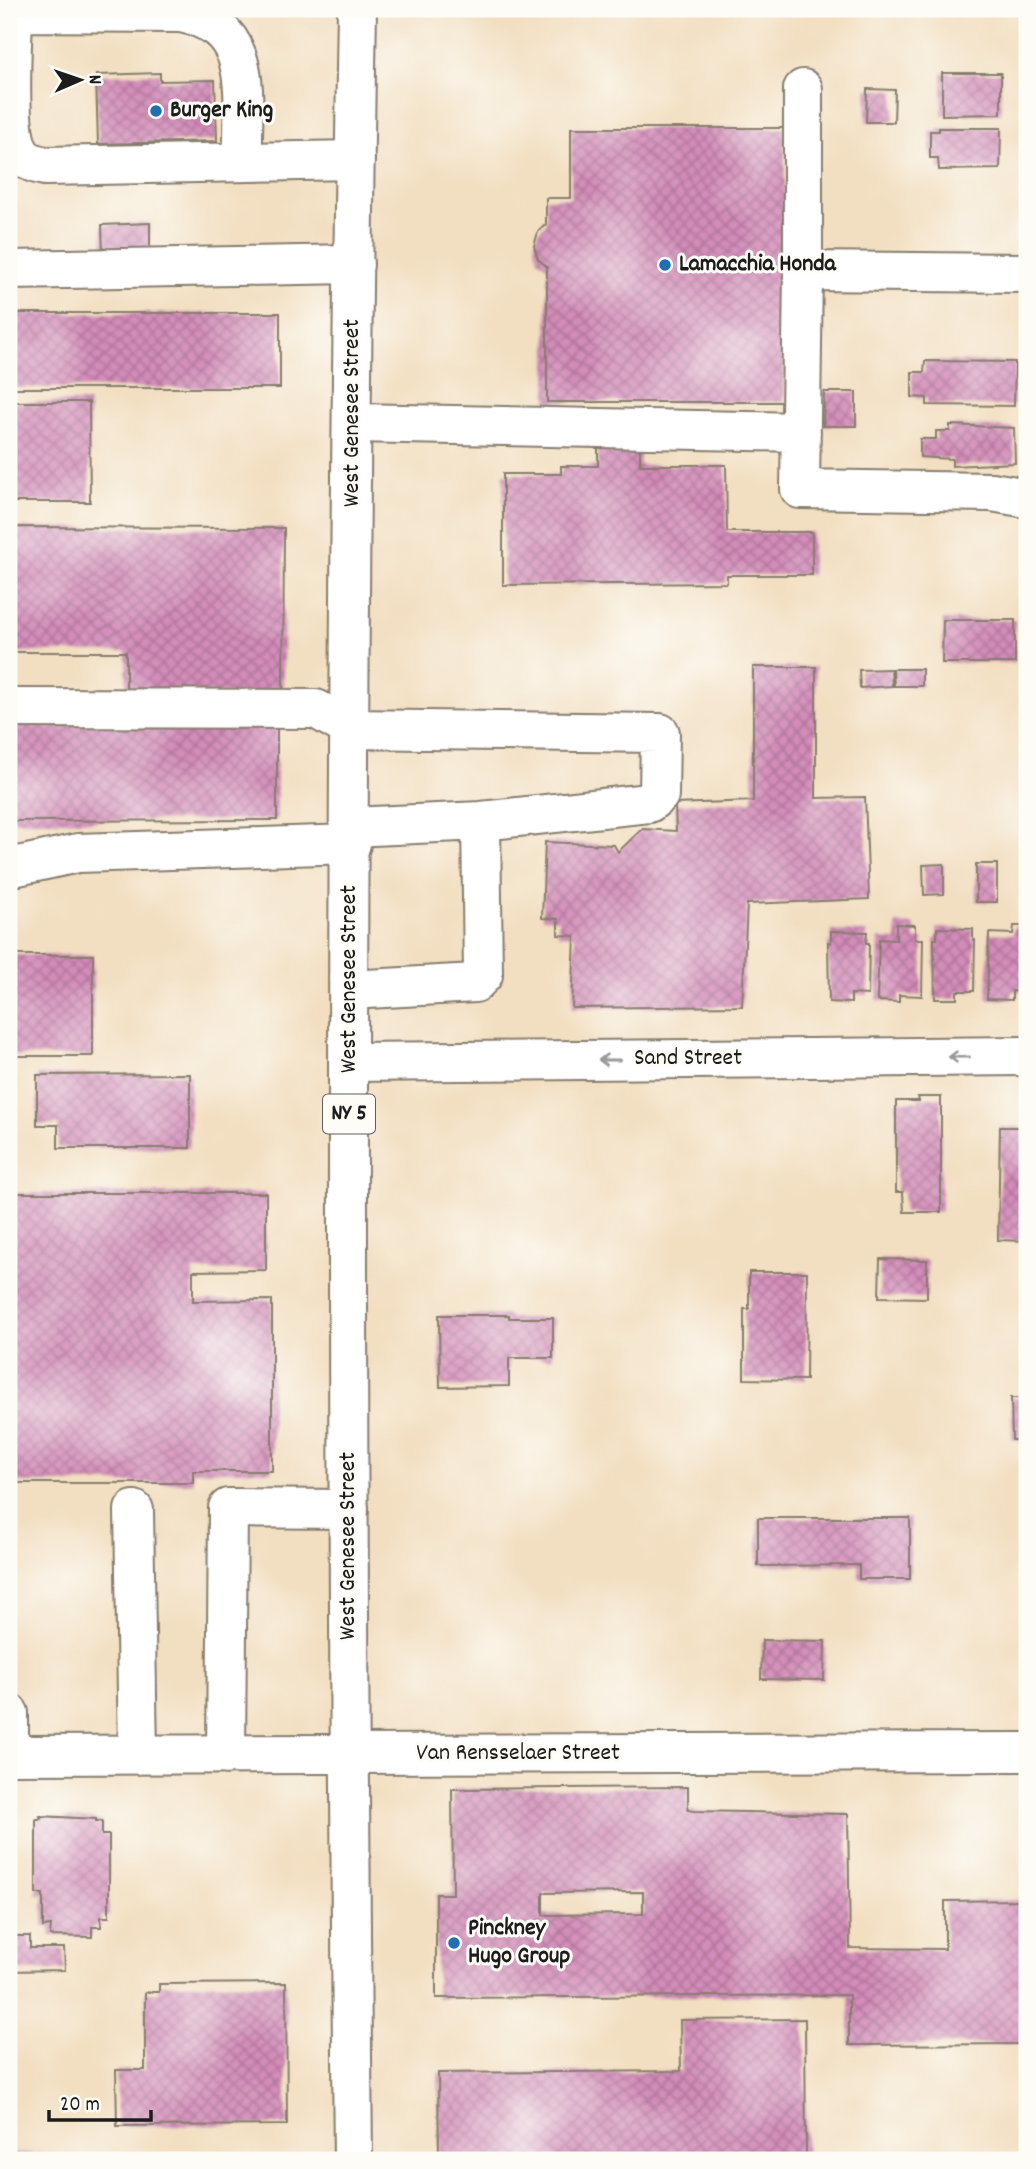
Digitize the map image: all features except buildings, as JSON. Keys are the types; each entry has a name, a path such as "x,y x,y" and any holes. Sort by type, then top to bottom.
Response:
{"main road":[{"name":"West Genesee Street","path":"353,2160 349,1755 349,990 357,9"},
{"path":"243,162 237,50 216,24 181,11 13,11 12,132 22,155 30,163 45,166 355,160"},
{"path":"803,89 800,489 992,492 1027,498"},
{"path":"9,270 354,264"},
{"path":"803,271 1027,273"},
{"path":"354,423 801,432"},
{"path":"9,708 316,709 351,729 660,733 659,795 649,803 351,835 78,853 9,868"},
{"path":"349,990 481,980 481,821"},
{"name":"Sand Street","path":"349,1062 1027,1056"},
{"path":"226,1755 228,1508 349,1509"},
{"path":"134,1510 138,1755"},
{"path":"9,1713 9,1755"},
{"name":"Van Rensselaer Street","path":"9,1755 1027,1752"}],"place":[{"name":"Burger King","path":"156,111"},
{"name":"Lamacchia Honda","path":"665,265"},
{"name":"Pinckney Hugo Group","path":"454,1943"}]}
